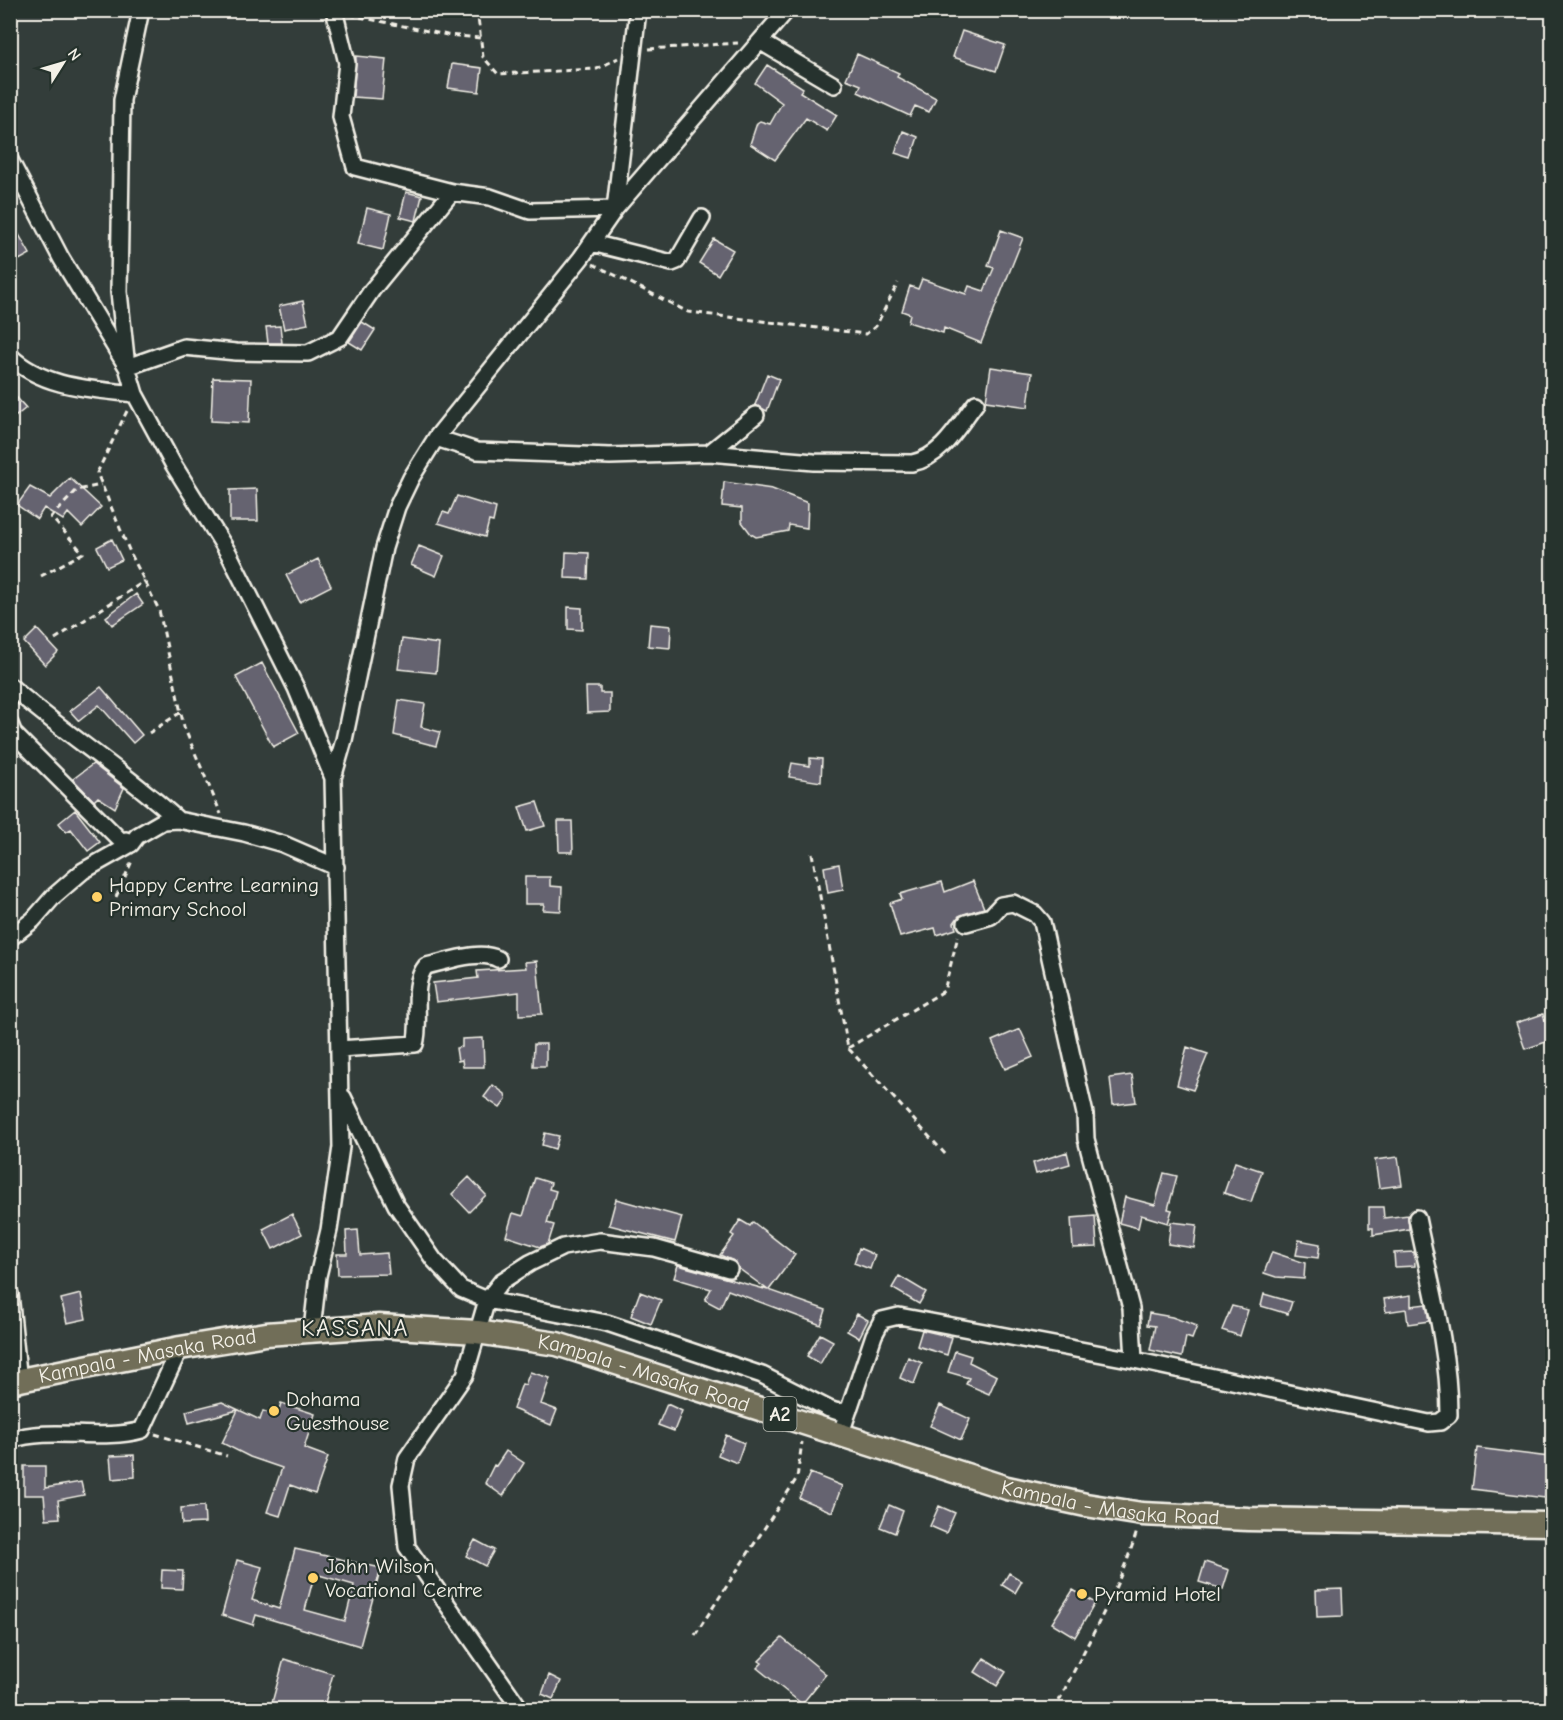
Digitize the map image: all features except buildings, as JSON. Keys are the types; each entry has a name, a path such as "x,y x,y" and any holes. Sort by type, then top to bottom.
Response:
{"main road":[{"name":"Kampala - Masaka Road","path":"15,1382 180,1348 312,1330 379,1326 477,1332 556,1344 841,1433 1007,1488 1142,1514 1259,1520 1552,1524"}],"street":[{"path":"141,10 122,100 119,292 127,367 135,394 173,464 229,554 296,688 333,778"},
{"path":"615,209 638,10"},
{"path":"312,1330 318,1276 329,1230 341,1147 333,778 344,740 387,537 397,507 411,478 436,438 581,258 615,209 787,10"},
{"path":"334,11 347,63 341,117 356,167 452,192 490,197 530,211 615,209"},
{"path":"761,42 834,85"},
{"path":"10,160 61,258 127,367"},
{"path":"127,367 184,347 236,352 308,352 340,337 372,290 452,192"},
{"path":"592,243 672,263 677,261 702,218"},
{"path":"10,356 27,371 77,388 135,394"},
{"path":"436,438 477,451 610,456 709,453 814,462 912,463 936,454 976,403"},
{"path":"709,453 756,415"},
{"path":"10,686 178,820"},
{"path":"10,724 14,734 38,759 121,841 126,840 131,852"},
{"path":"10,938 33,920 54,896 83,871 131,852 137,836 157,824 178,820 227,830 283,844 336,867"},
{"path":"966,923 991,916 1001,905 1013,903 1035,914 1042,922 1085,1114 1086,1139 1131,1308 1134,1360"},
{"path":"339,1049 415,1044 422,971 426,966 482,956 498,959"},
{"path":"341,1092 396,1205 434,1260 461,1289 487,1300 607,1323 762,1375 829,1409 838,1412 849,1410"},
{"path":"841,1433 874,1335 882,1320 898,1316 1134,1360 1429,1423 1440,1422 1449,1415 1449,1396 1436,1309 1417,1218"},
{"path":"521,1710 407,1547 402,1520 401,1485 407,1458 465,1375 487,1300 502,1281 530,1263 563,1247 600,1241 654,1248 729,1269"},
{"path":"10,1294 15,1382"},
{"path":"10,1440 29,1434 107,1434 142,1430 180,1348"}],"path":[{"path":"477,10 483,57 498,74 597,69 632,50 761,42"},
{"path":"334,11 447,35 481,38"},
{"path":"581,258 688,312 866,334 876,326 898,283"},
{"path":"135,394 97,473 159,610 184,727 227,830"},
{"path":"41,576 83,554 51,517 77,490 101,485"},
{"path":"55,639 144,581"},
{"path":"149,733 180,712"},
{"path":"116,897 131,852"},
{"path":"812,853 848,1048 947,1156"},
{"path":"848,1048 944,991 958,935 966,923"},
{"path":"695,1635 797,1478 804,1422"},
{"path":"142,1430 227,1456"},
{"path":"1059,1701 1097,1621 1126,1569 1142,1514"}],"place":[{"name":"Happy Centre Learning Primary School","path":"97,897"},
{"name":"Dohama Guesthouse","path":"274,1411"},
{"name":"John Wilson Vocational Centre","path":"313,1578"},
{"name":"Pyramid Hotel","path":"1082,1594"}],"district":[{"name":"KASSANA","path":"355,1328"}]}
